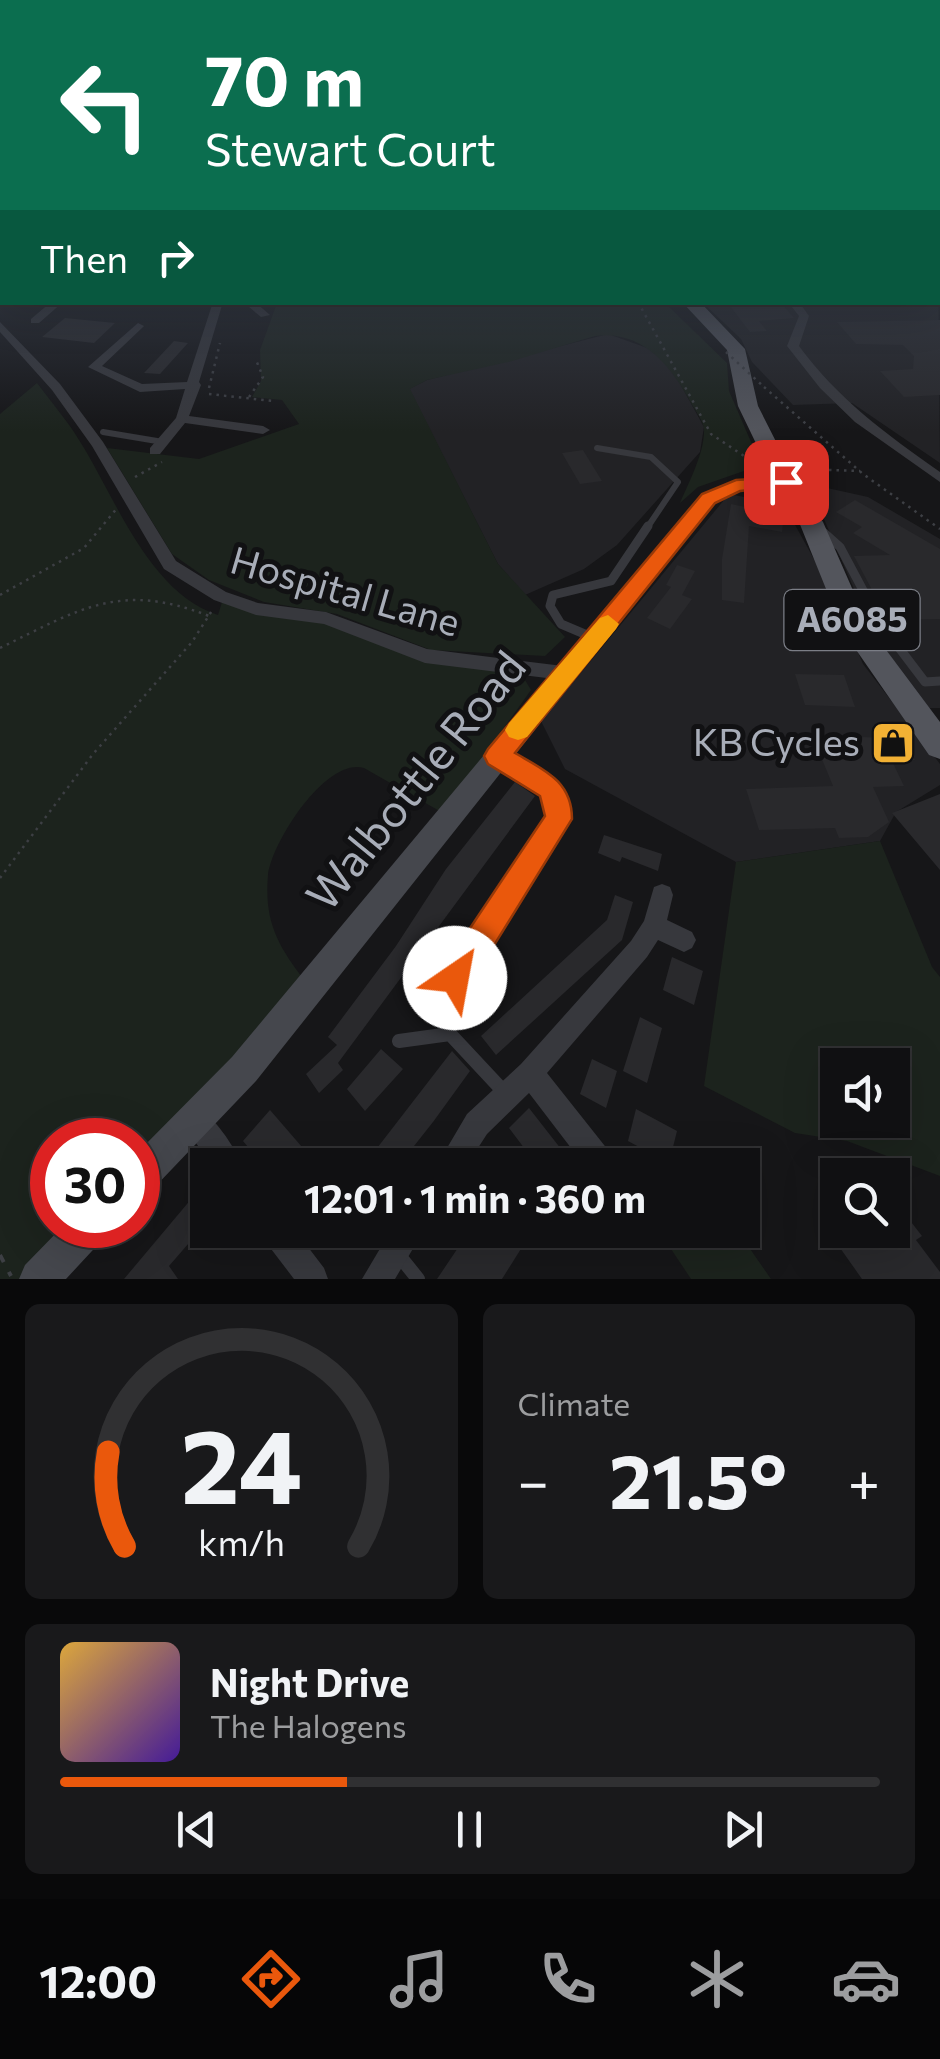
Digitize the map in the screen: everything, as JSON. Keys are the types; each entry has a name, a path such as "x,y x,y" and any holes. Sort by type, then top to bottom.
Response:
{"main road":[{"name":"A6085","path":"699,312 736,349 742,392 783,476 812,522 857,631 940,746"}],"street":[{"path":"35,321 46,312"},
{"path":"159,447 182,419 215,312"},
{"path":"261,312 265,315"},
{"path":"801,312 804,316 793,346 822,384 863,422 940,478"},
{"name":"Hospital Lane","path":"0,325 56,387 170,565 220,596 256,609 326,618 425,656 563,673"},
{"path":"94,366 138,326"},
{"path":"75,366 94,366 140,388 195,385"},
{"path":"182,419 264,430"},
{"name":"Walbottle Road","path":"160,1156 244,1069 708,498 736,486 783,476"},
{"path":"455,978 558,819 559,804 550,788 497,756"},
{"path":"462,1148 478,1124 530,1073 646,938 662,894"},
{"path":"646,938 684,940"},
{"path":"530,1073 589,1148"},
{"path":"195,1121 215,1148"},
{"path":"39,1279 68,1248"},
{"path":"290,1248 313,1279"},
{"path":"377,1279 397,1248"}],"lane":[{"path":"103,432 159,447"},
{"path":"596,639 561,624 550,606 554,595 564,588 594,587 611,581 678,482 662,462 648,455 598,448"},
{"path":"812,522 840,547 881,624 925,682 940,682"},
{"path":"399,1041 450,1034 507,1095"},
{"path":"405,1248 418,1279"}],"path":[{"path":"646,312 712,434 754,463"},
{"path":"726,352 860,471 940,529"},
{"path":"248,398 263,377 256,360"},
{"path":"208,394 273,401"},
{"path":"783,476 860,471"},
{"path":"0,595 84,548 127,493"},
{"path":"0,648 97,602 136,596 172,600 209,616"},
{"path":"0,878 93,754 168,670 220,596"},
{"path":"450,1034 456,1029 450,1003 455,978"},
{"path":"0,1255 12,1279"}],"shaded area":[{"path":"274,312 674,312 727,363 729,391 761,465 698,487 680,503 699,457 703,426 664,363 627,339 595,336 512,361 427,380 410,389 498,564 565,637 545,656 431,650 337,614 264,602 209,580 172,554 107,448 199,459 299,424 282,400 252,397 261,381 260,350"},
{"path":"712,312 939,312 940,463 852,403 793,405 752,362 741,339"},
{"path":"608,334 653,350 672,369 704,427 700,452 617,545 584,569 525,595 498,564 409,389 427,380"},
{"path":"37,383 74,433 153,565 193,603 218,615 222,602 320,622 525,680 531,690 443,813 364,768 349,768 334,775 303,805 279,843 268,875 267,892 275,932 305,981 160,1144 160,1118 30,1118 30,1248 53,1248 20,1279 0,1279 0,414"},
{"path":"809,484 868,497 940,539 940,708 924,708 869,624"},
{"path":"729,494 784,505 830,588 863,664 940,764 940,785 896,812 880,841 736,862 565,769 541,721"},
{"path":"880,841 932,967 940,977 940,1176 910,1165 910,1158 892,1158 828,1138 910,1138 910,1048 820,1048 820,1137 795,1133 704,1086 736,862"},
{"path":"749,1248 771,1279 691,1279 671,1249"}],"building":[{"path":"734,312 788,312 794,318 759,321 767,331 750,332"},
{"path":"65,318 115,323 94,343 42,337"},
{"path":"940,320 940,395 904,397 880,371 913,369 914,356 903,345 856,344 837,322"},
{"path":"174,341 188,343 160,374 144,373"},
{"path":"583,450 602,481 580,484 562,453"},
{"path":"855,500 940,549 940,619 888,620 854,556 890,555 853,533 862,527 836,512"},
{"path":"731,504 784,515 782,532 749,526 744,603 722,600 722,559"},
{"path":"677,565 695,571 682,595 692,599 670,629 647,618 671,587 666,585"},
{"path":"795,674 844,675 855,707 805,705"},
{"path":"878,724 895,724 915,760 892,761 904,786 873,787 889,822 868,837 839,838 835,828 759,830 746,789 833,786 812,735 886,738"},
{"path":"515,782 535,796 338,1063 343,1070 319,1093 306,1074 337,1045 328,1037 396,946 446,869"},
{"path":"940,794 940,870 892,813"},
{"path":"604,835 662,854 658,871 622,857 620,862 598,853"},
{"path":"615,895 633,902 622,940 496,1055 481,1036 607,920"},
{"path":"672,957 703,971 694,1005 663,990"},
{"path":"640,1017 662,1028 647,1083 623,1071"},
{"path":"381,1049 403,1069 365,1111 347,1089"},
{"path":"452,1051 470,1071 433,1122 412,1148 377,1148"},
{"path":"592,1059 617,1071 606,1108 580,1094"},
{"path":"529,1108 560,1148 524,1148 509,1128"},
{"path":"636,1109 677,1131 673,1148 641,1148 628,1141"},
{"path":"270,1110 302,1147 249,1148 243,1141"},
{"path":"190,1200 190,1242 169,1266 178,1279 124,1279 150,1248 160,1248 160,1236"},
{"path":"910,1221 922,1236 916,1240 940,1272 940,1279 862,1279 840,1248 910,1248"},
{"path":"458,1248 521,1248 502,1279 437,1279"}],"slow traffic":[{"path":"518,730 608,624"}],"place":[{"name":"KB Cycles","path":"893,743"}],"route":[{"path":"455,978 558,819 559,804 550,788 497,756 708,498 736,486 786,482"}]}
